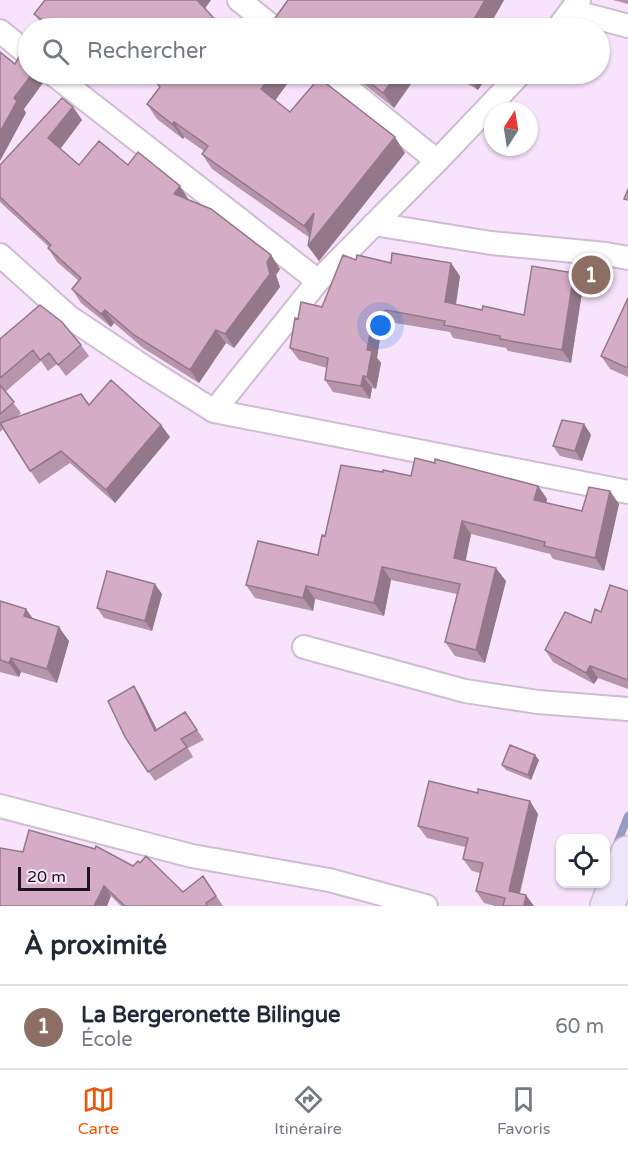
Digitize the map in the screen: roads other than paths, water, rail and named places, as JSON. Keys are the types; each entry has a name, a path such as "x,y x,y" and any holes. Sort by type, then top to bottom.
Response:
{"main road":[{"path":"607,906 628,853"}],"street":[{"path":"239,0 262,18"},
{"path":"566,18 576,5 608,18"},
{"path":"610,19 628,26"},
{"path":"0,32 18,46"},
{"path":"66,84 318,281"},
{"path":"342,84 437,161"},
{"path":"214,411 318,281 510,84"},
{"path":"374,225 491,243 628,258"},
{"path":"0,255 69,317 214,411 628,492"},
{"path":"304,647 465,691 538,702 628,709"},
{"path":"0,806 192,856 329,880 426,906"}],"waterway":[{"path":"615,849 628,816"}],"place":[{"name":"La Bergeronette Bilingue","path":"591,275"}]}
